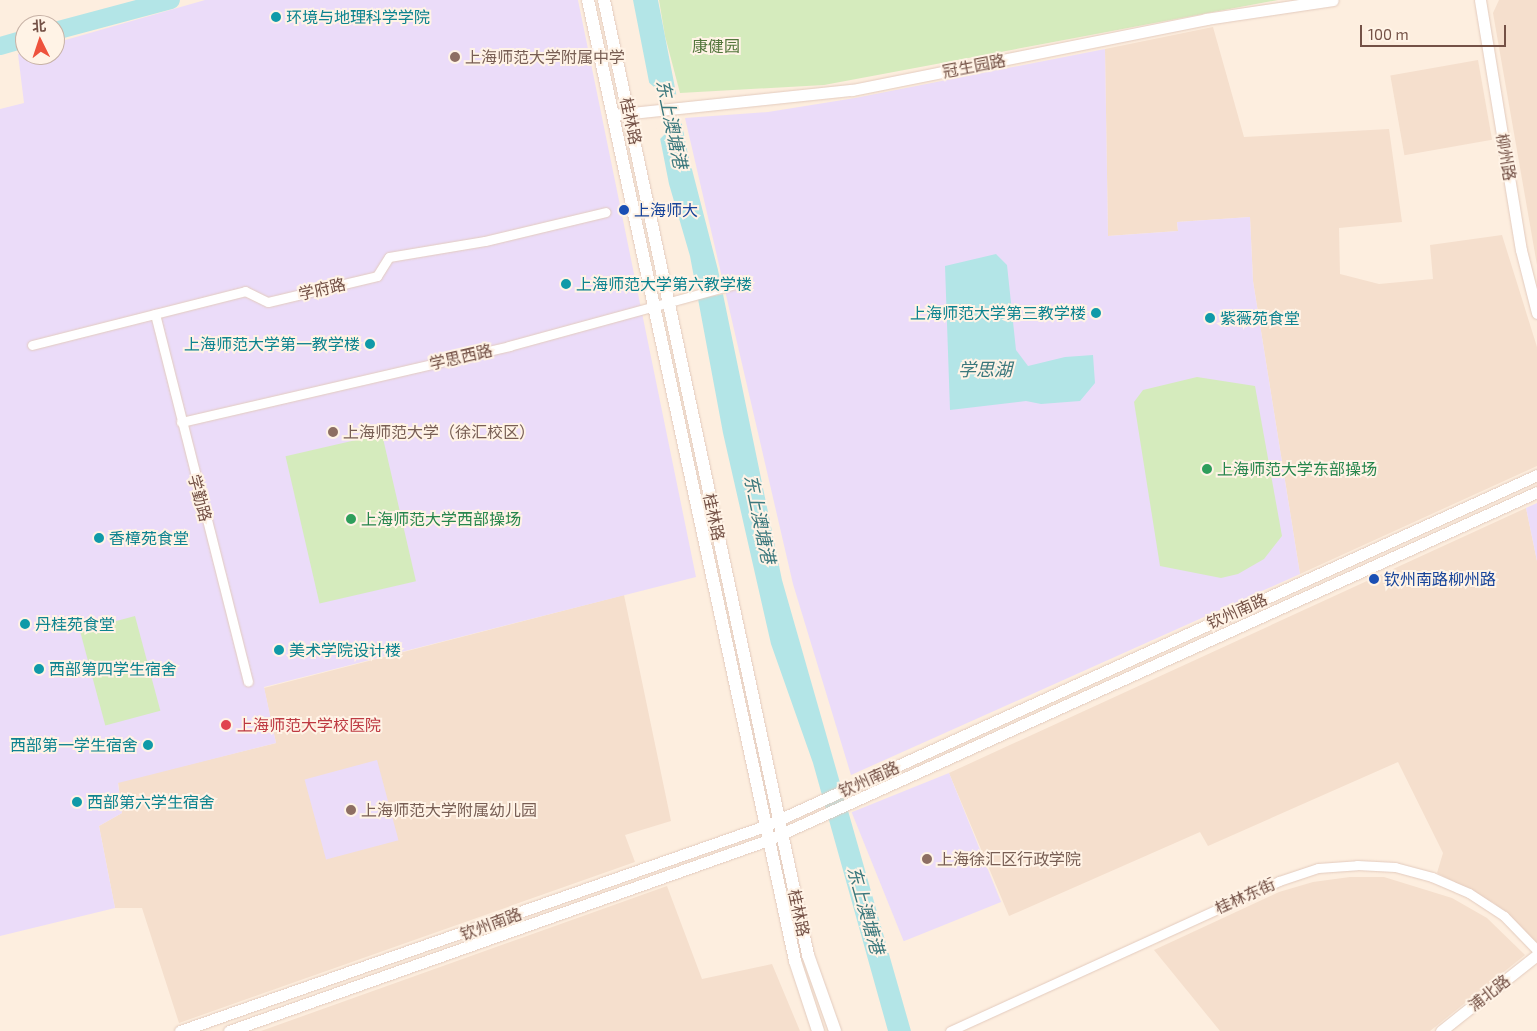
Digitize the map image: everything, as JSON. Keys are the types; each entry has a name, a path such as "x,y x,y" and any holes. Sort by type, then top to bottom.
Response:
{"main road":[{"name":"桂林路","path":"588,0 768,840 795,961 818,1031"},
{"name":"桂林路","path":"604,0 808,955 835,1031"}],"street":[{"name":"冠生园路","path":"613,115 852,90 1197,21 1333,0"},
{"name":"柳州路","path":"1480,0 1521,250 1537,312"},
{"name":"学府路","path":"32,345 245,291 268,302 377,276 389,257 485,241 606,212"},
{"name":"学思西路","path":"181,422 509,346 739,283"},
{"name":"学勤路","path":"155,314 248,681"},
{"name":"钦州南路","path":"180,1031 778,821 1537,475"},
{"name":"钦州南路","path":"229,1031 768,840 1537,492"},
{"name":"桂林东街","path":"950,1031 1278,881 1318,868 1376,866 1432,877 1469,893 1504,916 1537,950"},
{"name":"浦北路","path":"1441,1031 1537,955"}],"shaded area":[{"name":"上海师范大学（徐汇校区）","path":"205,0 578,0 696,577 264,687 276,743 118,783 122,813 99,826 115,908 0,936 0,109 24,103 19,65 65,65 65,40"},
{"path":"1499,0 1537,0 1537,265 1493,13"},
{"path":"1213,27 1244,137 1389,129 1402,222 1339,228 1340,274 1379,284 1433,279 1430,245 1502,235 1537,347 1537,466 1300,574 1253,281 1250,217 1177,222 1178,231 1108,236 1105,49"},
{"path":"1105,49 1108,236 1178,231 1177,222 1250,217 1253,281 1300,574 851,775 793,584 685,118 768,112 855,98"},
{"path":"1478,60 1492,140 1404,155 1390,75"},
{"path":"1537,503 1537,561 1526,508"},
{"path":"1526,508 1537,561 1537,943 1494,903 1437,873 1443,853 1398,762 1208,846 1200,832 1009,916 949,773"},
{"path":"624,595 671,821 625,835 635,862 179,1023 142,908 115,908 99,826 122,813 118,782 276,743 264,688"},
{"name":"上海师范大学附属幼儿园","path":"377,760 398,840 326,860 305,779"},
{"name":"上海徐汇区行政学院","path":"949,773 1001,902 904,941 852,812"},
{"path":"1350,877 1384,877 1452,898 1487,918 1525,955 1430,1031 1220,1031 1154,950 1279,892 1313,882"},
{"path":"667,886 702,979 772,964 800,1031 261,1031"}],"green space":[{"name":"康健园","path":"659,0 1278,0 824,85 680,93 665,36"},
{"name":"上海师范大学东部操场","path":"1197,377 1255,386 1282,536 1264,559 1238,574 1221,578 1160,566 1134,402 1143,390"},
{"name":"上海师范大学西部操场","path":"382,434 416,581 320,603 286,456"},
{"path":"135,616 160,711 105,725 80,631"}],"water":[{"name":"东上澳塘港","path":"633,0 658,0 687,150 718,270 782,580 911,1031 888,1031 813,763 771,644 723,433 690,256 669,184"},
{"name":"学思湖","path":"996,254 1007,265 1016,350 1028,366 1065,357 1093,355 1095,383 1080,401 1041,404 1026,401 950,410 945,266"}],"pier":[{"path":"647,81 660,92 680,95 685,123 674,125 659,140"},
{"path":"722,278 725,294 697,299 694,284"}],"waterway":[{"path":"65,28 171,0"},
{"path":"0,46 15,42"}],"place":[{"name":"环境与地理科学学院","path":"276,17"},
{"name":"上海师范大学附属中学","path":"455,57"},
{"name":"上海师大","path":"624,210"},
{"name":"上海师范大学第六教学楼","path":"566,284"},
{"name":"上海师范大学第三教学楼","path":"1096,313"},
{"name":"紫薇苑食堂","path":"1210,318"},
{"name":"上海师范大学第一教学楼","path":"370,344"},
{"name":"上海师范大学（徐汇校区）","path":"333,432"},
{"name":"上海师范大学东部操场","path":"1207,469"},
{"name":"上海师范大学西部操场","path":"351,519"},
{"name":"香樟苑食堂","path":"99,538"},
{"name":"钦州南路柳州路","path":"1374,579"},
{"name":"丹桂苑食堂","path":"25,624"},
{"name":"美术学院设计楼","path":"279,650"},
{"name":"西部第四学生宿舍","path":"39,669"},
{"name":"上海师范大学校医院","path":"226,725"},
{"name":"西部第一学生宿舍","path":"148,745"},
{"name":"西部第六学生宿舍","path":"77,802"},
{"name":"上海师范大学附属幼儿园","path":"351,810"},
{"name":"上海徐汇区行政学院","path":"927,859"}]}
